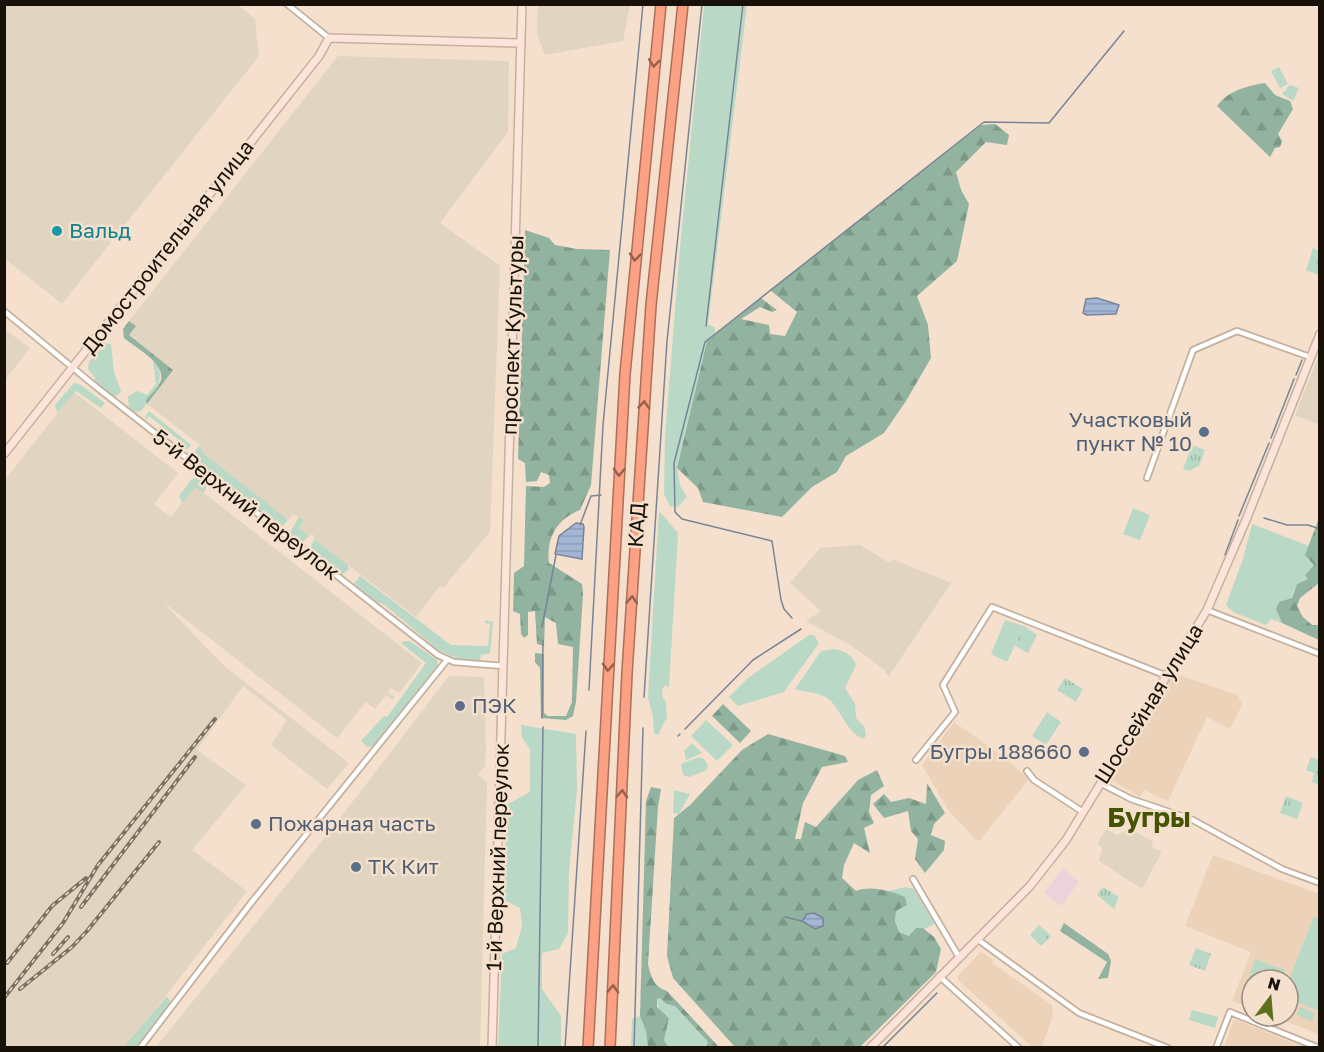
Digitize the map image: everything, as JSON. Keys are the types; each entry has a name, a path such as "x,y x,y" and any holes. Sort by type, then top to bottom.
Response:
{"highway":[{"name":"КАД","path":"588,1047 625,374 661,4"},
{"name":"КАД","path":"610,1047 627,673 651,305 683,4"}],"street":[{"path":"287,4 330,38 521,43"},
{"name":"проспект Культуры","path":"503,666 522,4"},
{"name":"Домостроительная улица","path":"4,454 319,56 330,38"},
{"name":"5-й Верхний переулок","path":"4,311 418,640 447,660 503,666"},
{"path":"1147,478 1193,350 1237,331 1310,357"},
{"name":"Шоссейная улица","path":"870,1047 1051,861 1083,812 1207,610 1246,520 1320,334"},
{"path":"916,760 955,712 943,685 992,607 1167,676"},
{"path":"1207,610 1320,654"},
{"path":"140,1047 251,903 447,660"},
{"name":"1-й Верхний переулок","path":"492,1047 503,666"},
{"path":"1027,771 1034,780 1083,812"},
{"path":"1100,783 1131,799 1193,820 1282,869 1320,883"},
{"path":"913,879 959,957"},
{"path":"977,939 1078,1013 1168,1047"},
{"path":"939,976 1019,1047"},
{"path":"1216,1047 1230,1012 1319,1047"}],"shaded area":[{"path":"4,5 238,5 255,19 259,56 62,304 5,259"},
{"path":"538,5 630,5 623,41 545,55 537,34"},
{"path":"338,56 509,61 508,132 440,223 500,266 490,532 443,588 440,586 416,617 314,539 313,534 309,536 299,528 304,521 293,514 288,520 284,518 202,452 200,445 147,404 173,370 129,335 136,326 129,321"},
{"path":"4,329 30,348 5,380 4,380"},
{"path":"1319,355 1319,425 1295,415"},
{"path":"74,392 178,473 154,504 161,510 171,517 195,486 422,663 399,693 391,688 388,692 395,697 393,700 386,695 375,709 366,702 337,738 162,601 223,665 349,763 327,789 271,745 287,720 243,686 197,750 246,785 192,850 247,891 126,1047 5,1047 4,481"},
{"path":"860,545 890,563 893,559 951,583 889,676 885,673 886,671 852,646 806,621 821,611 790,583 820,548"},
{"path":"1173,673 1238,695 1242,705 1230,729 1207,717 1168,801 1144,790 1140,797 1108,778"},
{"path":"449,676 484,677 486,752 485,766 478,775 487,782 480,1047 156,1047 334,826"},
{"path":"954,722 1004,757 1029,779 980,840 976,840 949,811 922,765"},
{"path":"1106,829 1117,835 1130,829 1154,842 1151,847 1162,852 1142,889 1099,861 1102,848 1097,844"},
{"path":"1213,855 1319,894 1319,1034 1300,1027 1300,968 1245,968 1251,952 1185,926"},
{"path":"1063,868 1079,882 1061,906 1044,893"},
{"path":"981,952 993,960 992,963 1052,1005 1053,1015 1042,1047 1032,1047 958,980 958,976"},
{"path":"1240,980 1240,1004 1232,1001"},
{"path":"1234,1019 1240,1021 1240,1028 1256,1028 1302,1047 1224,1047"}],"green space":[{"path":"704,5 747,5 708,324 715,328 715,335 707,341 677,467 680,485 687,497 678,507 670,506 664,494 665,436 680,247"},
{"path":"1279,67 1288,84 1280,88 1271,71"},
{"path":"1265,83 1275,95 1290,101 1293,109 1278,134 1282,141 1280,147 1275,148 1270,157 1217,106 1233,92"},
{"path":"1290,85 1299,88 1293,101 1282,94"},
{"path":"995,124 1009,135 1007,145 986,142 956,172 961,190 969,204 957,261 917,296 928,325 931,358 884,433 846,456 837,472 812,487 782,517 703,502 698,488 677,468 707,341 761,298 777,310 772,312 760,307 741,319 769,325 770,334 785,336 797,312 770,290 981,125"},
{"path":"525,230 549,238 555,245 577,249 610,250 591,485 580,510 559,524 549,545 549,563 582,584 583,594 576,702 573,716 566,720 541,718 540,668 535,662 535,653 544,654 544,713 548,716 566,716 572,702 573,647 558,644 556,623 545,617 544,646 537,644 535,611 528,612 528,635 524,638 521,634 520,614 513,611 514,573 524,566 526,486 544,487 550,483 549,475 541,472 537,481 526,482 525,463 518,459"},
{"path":"1313,248 1319,251 1319,275 1306,270"},
{"path":"129,321 136,326 129,335 173,370 147,404 146,400 160,383 161,374 154,362 124,338 123,329"},
{"path":"100,342 111,344 114,372 121,391 118,395 113,396 94,380 95,378 88,369 89,362 101,347"},
{"path":"153,361 160,373 158,386 141,411 135,412 129,408 128,396 137,391 147,395 156,384"},
{"path":"74,383 79,384 105,403 101,408 76,391 58,412 55,405"},
{"path":"149,411 191,445 188,449 183,449 185,445 149,416 146,420 145,417"},
{"path":"200,445 202,452 288,520 284,525 279,526 195,459 194,452"},
{"path":"1192,445 1205,450 1199,466 1189,471 1183,469"},
{"path":"201,477 208,482 204,493 195,487 182,503 179,496 192,479"},
{"path":"1133,508 1150,515 1140,540 1123,534"},
{"path":"659,511 678,533 669,687 665,685 662,689 667,717 658,735 654,734 653,716 648,698"},
{"path":"299,517 304,521 299,528 309,536 303,542 289,534"},
{"path":"1319,518 1319,583 1300,598 1297,606 1303,617 1312,625 1319,625 1319,640 1282,623 1276,609 1279,602 1292,598 1297,584 1308,579 1305,575 1314,565 1305,555"},
{"path":"1252,524 1309,546 1314,565 1308,571 1308,579 1295,588 1292,598 1279,603 1277,610 1282,623 1271,619 1266,625 1233,612 1226,605 1243,559"},
{"path":"314,539 348,565 349,569 342,575 310,550"},
{"path":"360,576 451,645 488,646 490,624 485,623 485,620 493,622 490,653 481,655 480,661 459,659 438,650 385,605 373,600 354,584"},
{"path":"1005,620 1024,626 1007,662 991,654"},
{"path":"1024,626 1037,635 1028,653 1015,646"},
{"path":"809,635 814,635 819,643 784,692 738,706 729,697 748,678"},
{"path":"410,641 437,660 438,665 376,745 368,747 361,741 384,716 387,717 426,663 401,643"},
{"path":"834,649 847,654 856,665 845,688 855,704 856,718 864,726 866,734 864,739 852,731 830,700 821,695 795,689 821,651"},
{"path":"1065,678 1083,689 1076,702 1057,690"},
{"path":"723,704 751,731 740,743 712,716"},
{"path":"1047,712 1061,722 1046,745 1032,736"},
{"path":"706,720 733,745 717,761 691,736"},
{"path":"521,725 576,734 577,790 569,871 568,933 559,949 542,953 542,989 561,1016 561,1047 498,1047 502,954 516,948 522,926 520,908 504,900 506,805 530,792 530,749 522,738"},
{"path":"768,734 845,756 848,762 822,767 803,803 795,839 801,839 805,822 816,827 858,780 877,770 884,786 871,795 869,812 874,823 864,828 870,853 854,843 844,865 842,878 856,891 874,889 905,897 907,905 896,911 895,921 899,932 909,936 916,928 923,928 934,937 941,949 936,972 860,1047 735,1047 673,978 667,956 674,818 690,805 742,750"},
{"path":"692,743 702,753 686,760 684,751"},
{"path":"699,757 704,759 708,766 705,771 689,777 683,775 681,764"},
{"path":"1311,757 1319,760 1319,785 1312,782 1314,773 1306,770"},
{"path":"927,783 945,813 934,824 931,835 945,841 944,850 925,873 915,859 918,839 911,831 908,811 884,818 873,804 884,794 891,802 909,798 926,804"},
{"path":"651,787 661,789 649,969 656,984 667,991 719,1047 706,1047 708,1042 675,1006 666,1004 660,998 657,999 657,1007 669,1018 664,1040 668,1047 648,1047 646,1031 640,1016 646,801"},
{"path":"674,790 690,794 679,814 673,813"},
{"path":"1286,796 1303,803 1297,819 1280,813"},
{"path":"905,887 914,889 935,924 909,936 899,932 895,921 896,910 885,892"},
{"path":"1103,887 1119,897 1114,909 1097,895"},
{"path":"1314,916 1319,919 1319,1011 1300,1004 1300,968 1294,968"},
{"path":"1064,923 1108,954 1111,961 1108,978 1098,979 1107,962 1060,931"},
{"path":"1039,925 1051,936 1041,946 1030,935"},
{"path":"1196,948 1211,954 1205,971 1189,965"},
{"path":"1255,959 1280,968 1252,968"},
{"path":"167,996 170,1001 167,1010 137,1047 123,1048"},
{"path":"660,998 666,1004 675,1006 708,1042 706,1047 668,1047 664,1040 657,999"},
{"path":"1300,1007 1315,1013 1312,1021 1300,1016"},
{"path":"1192,1010 1218,1017 1215,1028 1189,1020"},
{"path":"640,1016 646,1031 648,1047 631,1048 632,1019"}],"water":[{"path":"1097,298 1119,305 1116,314 1087,315 1083,313 1086,299"},
{"path":"576,523 583,524 584,527 582,559 555,554 559,536"},
{"path":"814,913 823,918 823,926 815,929 802,921 807,914"}],"waterway":[{"path":"589,690 603,425 643,4"},
{"path":"644,697 667,341 702,4"},
{"path":"706,326 743,4"},
{"path":"792,618 784,609 781,600 772,541 682,519 675,512 674,463 705,342 984,122 1049,123 1124,31"},
{"path":"1296,375 1302,360"},
{"path":"1271,438 1294,379"},
{"path":"1239,516 1269,443"},
{"path":"580,525 591,496 601,495"},
{"path":"1264,518 1287,525 1308,525 1320,529"},
{"path":"1225,555 1238,520"},
{"path":"542,627 556,555"},
{"path":"685,729 753,660 801,629"},
{"path":"542,718 543,640"},
{"path":"538,1048 543,727"},
{"path":"634,1048 643,728"},
{"path":"565,1048 586,731"},
{"path":"785,917 802,921"},
{"path":"882,1048 937,993"}],"railway":[{"path":"4,998 63,923 98,865 215,719"},
{"path":"81,907 195,757"},
{"path":"20,989 72,947 159,842"},
{"path":"7,963 52,906 86,878"},
{"path":"53,954 68,937"}],"place":[{"name":"Вальд","path":"57,231"},
{"name":"Участковый пункт № 10","path":"1204,432"},
{"name":"ПЭК","path":"460,706"},
{"name":"Бугры 188660","path":"1084,752"},
{"name":"Пожарная часть","path":"256,824"},
{"name":"ТК Кит","path":"356,867"}],"district":[{"name":"Бугры","path":"1149,818"}]}
